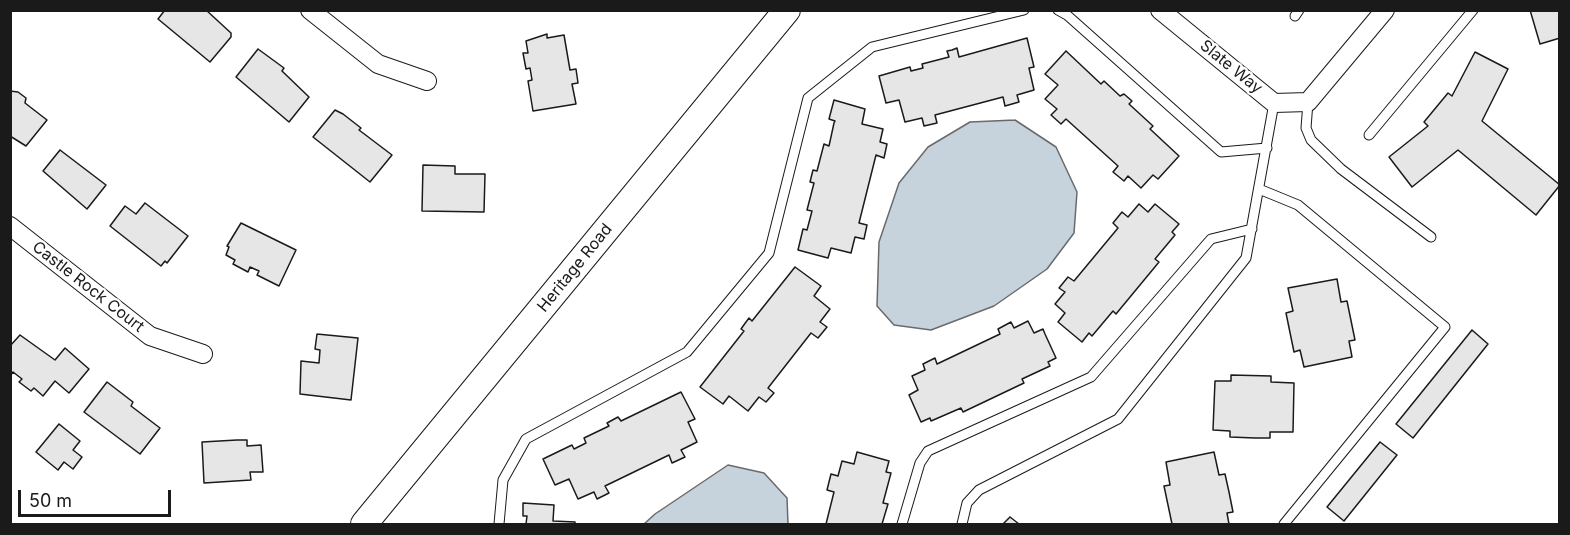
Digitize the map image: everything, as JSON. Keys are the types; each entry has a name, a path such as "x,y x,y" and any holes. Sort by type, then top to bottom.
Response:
{"main road":[{"name":"Heritage Road","path":"364,525 787,10"}],"street":[{"path":"310,10 378,64 427,81"},
{"name":"Slate Way","path":"1160,10 1274,103 1308,102"},
{"path":"1308,102 1385,10"},
{"name":"Castle Rock Court","path":"10,226 150,336 203,354"}],"lane":[{"path":"499,525 503,480 526,439 687,352 769,253 808,98 872,47 1024,10"},
{"path":"1058,10 1067,15 1221,152 1267,148"},
{"path":"1369,135 1473,10"},
{"path":"1308,102 1306,128 1311,140 1341,169 1431,237"},
{"path":"962,525 967,503 979,490 1118,419 1246,258 1274,103"},
{"path":"1259,189 1298,205 1445,327 1284,525"},
{"path":"902,525 920,463 928,451 1091,377 1210,238 1252,229"}],"shaded area":[{"path":"1015,120 1056,147 1077,192 1074,233 1047,269 994,306 931,330 894,325 877,306 879,242 899,183 928,147 970,122"},
{"path":"728,465 764,473 787,498 788,524 644,524 655,514"}],"building":[{"path":"165,10 206,10 231,33 231,37 210,62 158,19"},
{"path":"1530,10 1560,10 1560,38 1540,44"},
{"path":"547,34 547,38 564,35 570,70 576,69 578,83 572,84 576,104 533,111 528,81 532,80 530,68 526,69 523,53 528,53 526,41"},
{"path":"1027,38 1034,67 1029,68 1034,90 1017,95 1019,102 1005,106 1003,97 935,115 937,123 924,126 922,118 905,122 899,100 886,103 879,76 910,67 911,71 923,68 922,64 949,57 947,51 957,48 959,57"},
{"path":"258,49 284,68 282,71 309,97 289,122 236,77"},
{"path":"1066,51 1101,84 1104,81 1120,96 1124,94 1132,101 1129,104 1153,126 1150,129 1179,156 1158,179 1153,175 1141,188 1128,176 1124,181 1113,172 1118,166 1066,119 1061,124 1051,115 1057,109 1045,99 1058,85 1045,74"},
{"path":"1475,52 1508,69 1482,121 1560,185 1536,215 1458,150 1412,187 1389,157 1428,126 1424,122 1448,93 1452,96"},
{"path":"10,91 18,92 26,98 25,103 47,120 26,146 10,136"},
{"path":"834,100 865,109 862,124 883,129 880,142 887,144 884,158 876,155 859,223 867,225 864,239 855,237 851,253 831,248 828,258 798,250 803,229 807,230 812,211 807,210 814,183 810,182 813,170 817,171 824,144 829,146 835,121 829,119"},
{"path":"335,110 361,128 359,130 392,155 370,182 313,137"},
{"path":"60,150 106,185 87,209 43,171"},
{"path":"423,165 455,166 455,174 485,174 484,212 422,211"},
{"path":"145,203 188,236 167,263 165,261 161,266 110,226 125,206 136,214"},
{"path":"1139,204 1148,212 1155,204 1179,224 1172,232 1175,235 1155,259 1159,262 1116,314 1113,311 1092,336 1089,333 1082,342 1058,322 1065,313 1055,304 1065,292 1059,288 1068,277 1074,281 1118,228 1113,223 1122,212 1128,217"},
{"path":"241,223 296,250 279,286 257,275 259,271 250,267 248,272 233,264 235,260 226,255 229,247 227,246"},
{"path":"795,267 821,286 814,296 830,309 820,322 827,327 818,338 811,333 768,388 774,393 766,402 759,397 748,411 729,396 723,404 700,387 744,331 741,329 749,318 752,321"},
{"path":"1337,279 1341,302 1347,301 1355,340 1349,341 1352,357 1304,367 1300,350 1294,352 1286,313 1293,311 1288,288"},
{"path":"1028,321 1034,333 1043,329 1056,358 1048,362 1050,366 1022,379 1024,383 963,412 961,408 931,421 930,418 921,422 909,395 918,390 912,376 925,370 923,364 935,358 937,364 1000,334 998,329 1011,322 1014,328"},
{"path":"1472,330 1488,344 1413,438 1396,424"},
{"path":"317,334 358,338 351,400 300,394 301,361 319,363 320,350 315,349"},
{"path":"20,335 55,360 65,348 89,369 69,393 55,381 43,396 34,388 31,391 19,382 22,379 13,372 10,376 10,346"},
{"path":"1231,375 1271,376 1271,382 1294,383 1293,432 1270,432 1270,438 1255,438 1230,437 1230,431 1213,430 1215,381 1231,381"},
{"path":"107,382 133,402 131,406 160,428 140,454 84,412"},
{"path":"681,392 695,419 688,422 697,442 681,450 685,457 672,463 669,455 605,486 609,493 597,499 594,492 578,499 569,479 555,485 543,459 572,445 574,449 586,443 584,438 609,426 607,423 618,417 621,421"},
{"path":"59,424 80,441 73,450 82,457 73,469 64,462 58,470 36,452"},
{"path":"247,440 247,446 261,445 263,472 250,472 251,480 204,483 202,442"},
{"path":"1380,442 1397,455 1344,521 1327,507"},
{"path":"857,452 889,461 886,472 891,473 883,503 888,504 882,524 826,524 834,492 827,490 831,474 838,476 842,461 854,464"},
{"path":"1214,452 1219,475 1225,474 1229,492 1233,512 1227,513 1229,524 1172,524 1164,486 1170,485 1166,462"},
{"path":"523,503 554,505 553,521 575,522 575,524 526,524 527,516 523,516"},
{"path":"1010,517 1019,524 1003,524"}]}
